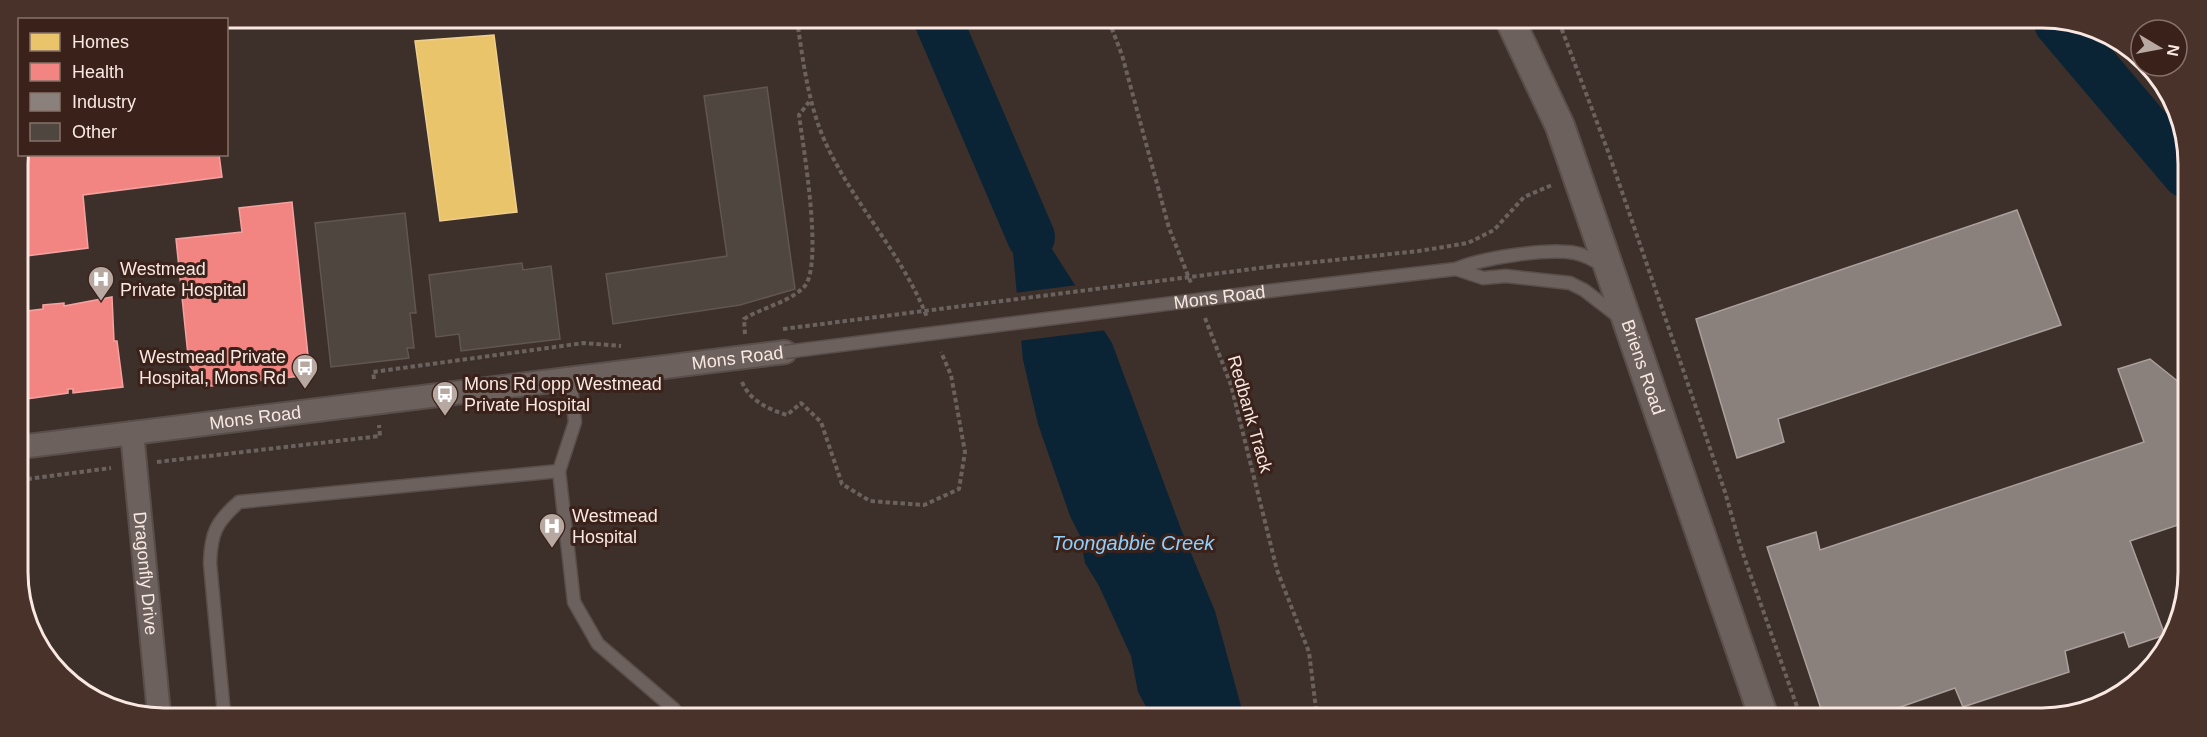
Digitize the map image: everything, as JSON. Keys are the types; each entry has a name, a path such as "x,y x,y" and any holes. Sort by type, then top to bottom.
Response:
{"street":[{"name":"Briens Road","path":"1514,28 1560,126 1761,708"},
{"name":"Mons Road","path":"28,446 733,358 784,340"},
{"name":"Dragonfly Drive","path":"132,433 158,708"}],"lane":[{"name":"Mons Road","path":"784,340 1277,290 1456,269 1476,261 1549,253 1575,253 1610,270"},
{"name":"Mons Road","path":"1456,269 1483,278 1516,276 1570,284 1595,297 1631,328"},
{"path":"570,378 575,422 559,471 574,602 598,644 673,708"},
{"path":"224,708 210,563 211,541 221,518 239,502 559,471"}],"path":[{"path":"1112,28 1122,55 1169,228 1194,291"},
{"path":"1561,28 1609,154 1725,492 1741,548 1797,708"},
{"path":"745,334 744,319 773,304 791,298 806,285 810,274 814,239 800,115 809,102"},
{"path":"1600,159 1609,154"},
{"path":"773,330 784,340 1268,267 1419,251 1468,243 1494,230 1524,197 1555,183"},
{"name":"Redbank Track","path":"1202,312 1231,385 1277,570 1309,652 1316,708"},
{"path":"734,335 754,333"},
{"path":"373,372 584,343 629,346"},
{"path":"733,358 746,390 759,402 787,414 801,403"},
{"path":"168,460 381,436"},
{"path":"28,479 96,470"}],"water":[{"name":"Toongabbie Creek","path":"1006,177 1112,343 1181,529 1215,611 1242,708 1147,708 1138,692 1131,656 1099,586 1085,563 1080,536 1070,516 1038,424 1023,360"}],"pier":[{"path":"1078,285 1107,330 1018,341 1014,293"}],"building: Homes":[{"path":"494,35 517,212 440,221 415,41"}],"building: Health":[{"path":"29,156 219,156 222,177 83,195 88,248 29,256"},
{"path":"292,202 310,375 211,386 202,382 189,365 176,239 242,232 239,208"},
{"path":"112,297 114,341 117,341 123,387 73,393 73,389 68,389 68,393 28,399 29,311 43,309 43,305 64,303 64,306"}],"building: Industry":[{"path":"2017,210 2061,325 1778,419 1784,442 1737,458 1696,319"},
{"path":"2150,359 2178,381 2178,525 2130,541 2164,633 2162,636 2129,647 2124,632 2065,651 2069,672 1963,707 1955,688 1898,708 1821,708 1767,547 1816,532 1820,550 2144,442 2118,369"}],"building: Other":[{"path":"767,87 795,289 740,305 613,324 606,274 727,256 704,96"},
{"path":"405,213 416,313 410,313 414,348 407,348 409,358 331,367 315,223"},
{"path":"522,263 523,270 551,266 560,339 461,351 459,334 436,337 429,275"}],"waterway":[{"name":"Toongabbie Creek","path":"942,29 1031,237"},
{"name":"Toongabbie Creek","path":"2065,31 2178,165"}],"place":[{"name":"Westmead Private Hospital","path":"101,302"},
{"name":"Westmead Private Hospital, Mons Rd","path":"305,390"},
{"name":"Mons Rd opp Westmead Private Hospital","path":"445,417"},
{"name":"Westmead Hospital","path":"552,549"}]}
